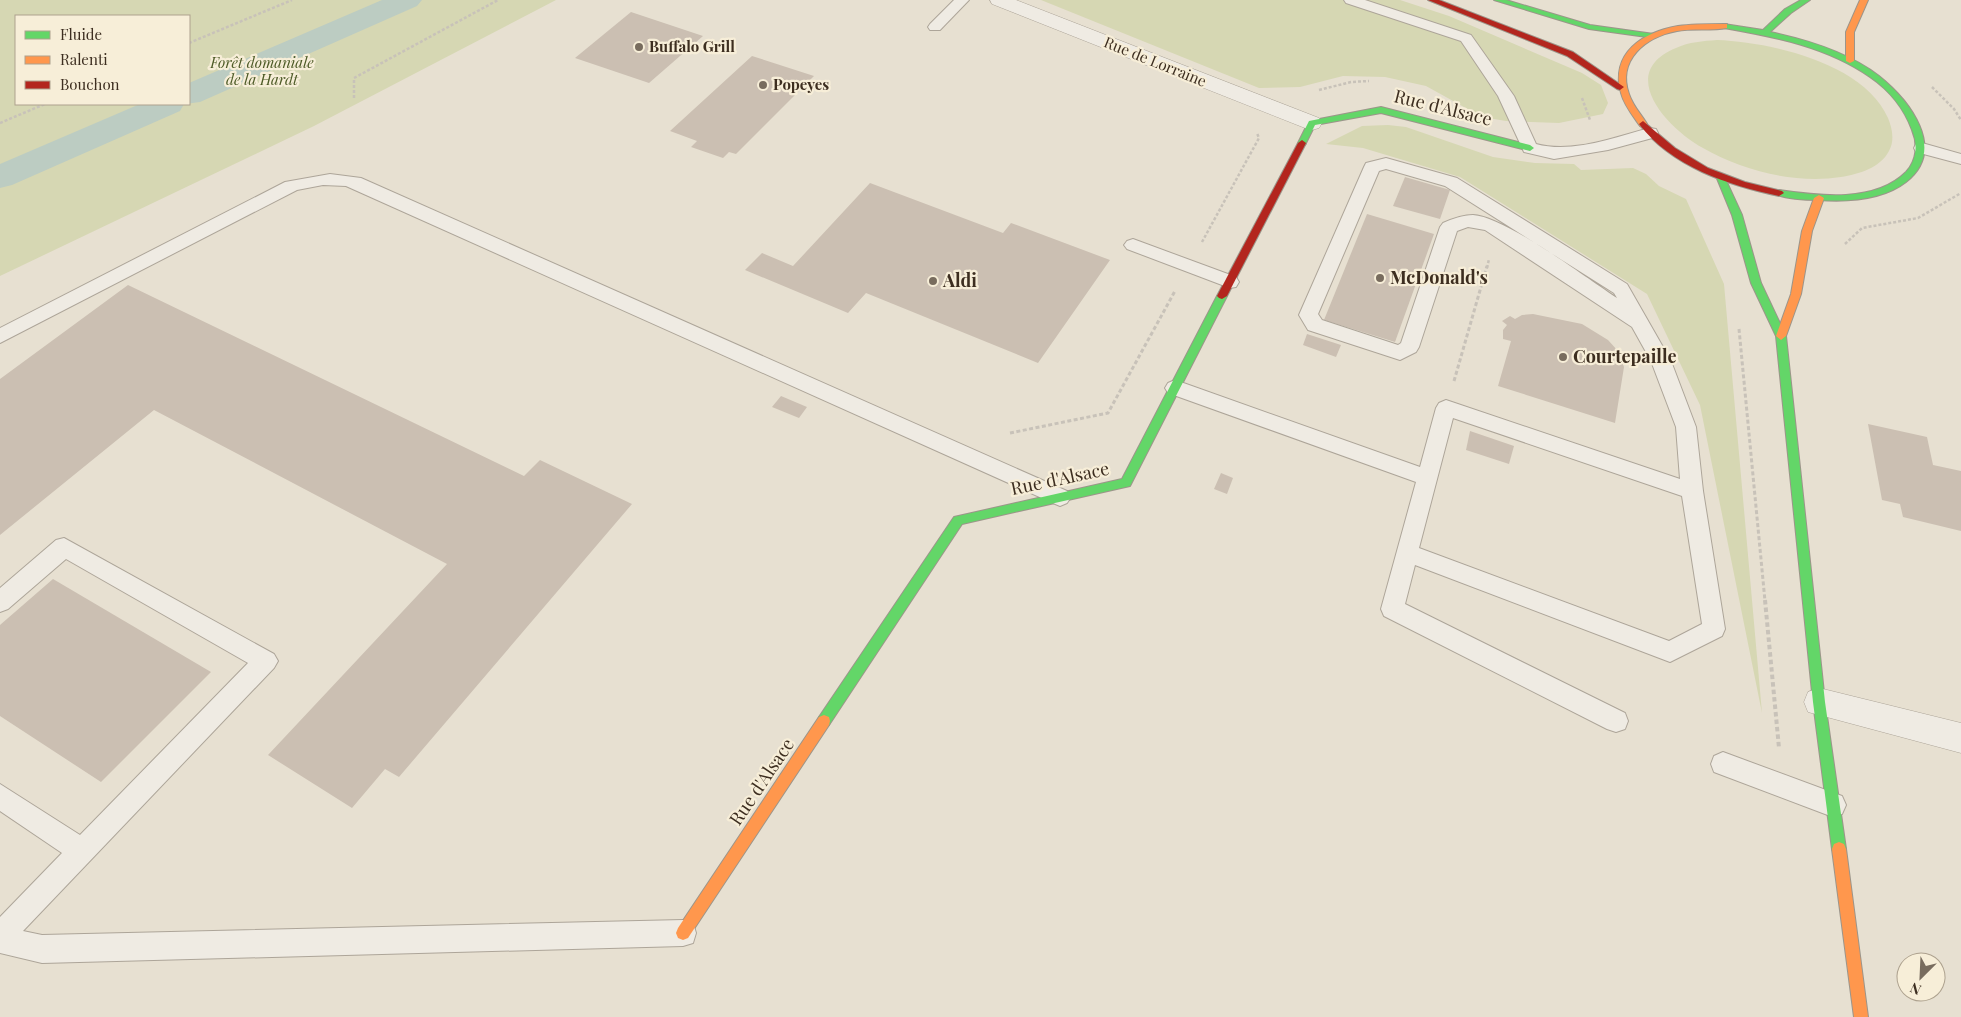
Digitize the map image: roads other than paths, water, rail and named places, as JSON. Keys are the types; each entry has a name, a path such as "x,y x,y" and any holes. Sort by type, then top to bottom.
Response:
{"main road":[{"path":"1432,0 1570,54 1620,87"},
{"path":"1498,0 1589,27 1654,36"},
{"path":"1766,32 1788,11 1806,0"},
{"path":"1850,62 1850,32 1864,0"},
{"path":"1724,26 1766,32 1810,44 1850,62 1880,81 1903,103 1918,126 1922,148 1914,169 1893,186 1860,196 1819,198 1770,192 1720,176 1680,156 1650,133 1630,110 1620,87 1622,66 1634,49 1654,36 1686,28 1724,26"},
{"name":"Rue d'Alsace","path":"683,932 958,520 1126,483 1312,122 1381,110 1530,148"},
{"path":"1720,176 1737,215 1756,283 1781,336 1819,702 1861,1017"},
{"path":"1781,336 1796,294 1807,231 1819,198"}],"street":[{"name":"Rue de Lorraine","path":"999,0 1312,122"},
{"path":"1819,702 1961,738"}],"lane":[{"path":"935,27 962,0"},
{"path":"1351,0 1466,38 1506,96 1530,148 1554,154 1608,145 1650,133"},
{"path":"1922,148 1961,160"},
{"path":"1408,553 1670,652 1714,629 1692,491 1686,426 1661,361 1641,323 1621,289 1451,182 1386,163 1372,167 1364,181 1308,315 1315,325 1400,352 1409,347 1448,231 1450,227 1465,220 1481,222 1498,229 1641,323"},
{"path":"0,336 290,186 316,178 332,178 355,182 1060,497"},
{"path":"1133,244 1230,282"},
{"path":"1175,388 1428,478"},
{"path":"1616,721 1392,609 1446,408 1692,491"},
{"path":"0,602 64,547 266,661 0,938 42,948 683,932"},
{"path":"1723,764 1833,805"},
{"path":"0,796 82,851"}],"waterway":[{"path":"190,95 407,0"},
{"path":"0,177 166,105"}],"place":[{"name":"Buffalo Grill","path":"639,47"},
{"name":"Popeyes","path":"763,85"},
{"name":"McDonald's","path":"1380,278"},
{"name":"Aldi","path":"933,281"},
{"name":"Courtepaille","path":"1563,357"}],"park label":[{"name":"Forêt domaniale de la Hardt","path":"262,72"}]}
